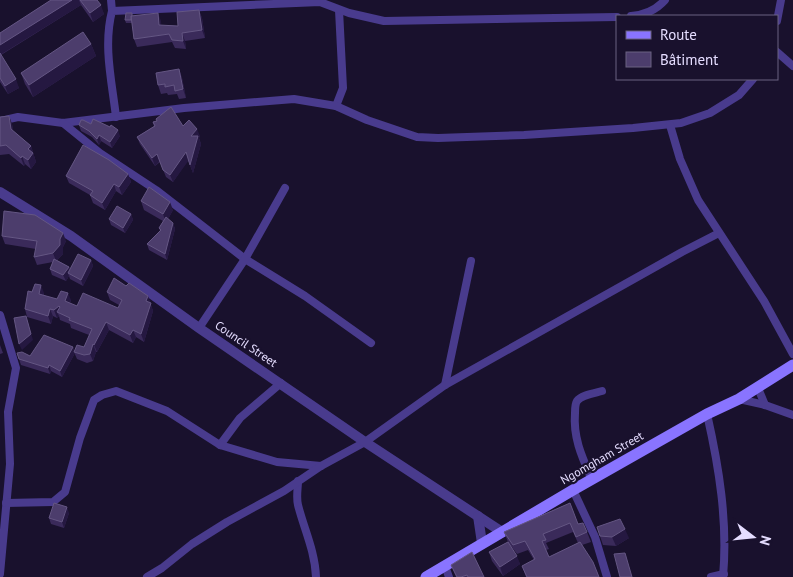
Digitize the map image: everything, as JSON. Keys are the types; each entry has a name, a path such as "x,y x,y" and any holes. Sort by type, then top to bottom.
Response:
{"main road":[{"name":"Ngomgham Street","path":"426,577 447,571 482,544 502,532 707,414 739,399 793,365"}],"street":[{"path":"111,0 112,11 109,23 108,49 116,117"},
{"path":"636,15 647,13 658,7 665,0"},
{"path":"778,17 782,0"},
{"path":"112,11 321,1 339,10 384,21 616,17"},
{"path":"336,106 342,88 343,66 339,10"},
{"path":"778,53 793,66"},
{"path":"0,121 18,118 63,123 184,108 294,99 336,106 366,120 417,137 524,135 681,123 710,113 739,95 752,80"},
{"path":"63,123 100,153 156,190 245,259 305,296 371,343"},
{"path":"670,125 680,159 698,200 764,300 793,354"},
{"path":"199,328 245,259 285,188"},
{"name":"Council Street","path":"0,192 72,236 199,328 282,383 365,442 502,532"},
{"path":"146,577 162,568 192,544 227,522 284,491 321,466 365,442 445,385 673,256 719,233"},
{"path":"445,385 471,261"},
{"path":"0,315 16,368 8,412 10,464 5,536 0,574"},
{"path":"220,445 240,418 282,383"},
{"path":"758,388 765,405"},
{"path":"6,503 53,502 65,492 80,438 94,400 102,395 116,391 167,411 220,445 277,462 321,466"},
{"path":"592,480 577,445 574,427 575,407 577,401 582,397 602,391"},
{"path":"739,399 765,405 793,415"},
{"path":"707,414 721,487 724,530 723,575 711,577"},
{"path":"298,481 297,502 316,566 316,577"},
{"path":"573,490 595,537 608,577"},
{"path":"284,491 297,502"},
{"path":"478,516 482,544"}],"building":[{"path":"51,0 72,0 0,45 0,33"},
{"path":"80,0 97,0 101,5 90,13"},
{"path":"199,10 202,30 182,33 183,41 172,40 169,34 134,39 131,16 158,13 159,25 178,26 177,12"},
{"path":"126,13 132,13 131,20 125,20"},
{"path":"83,32 91,44 29,85 21,73"},
{"path":"0,53 16,79 5,86 0,78"},
{"path":"179,69 183,89 175,91 174,85 165,87 165,84 158,85 156,73"},
{"path":"171,107 183,126 189,120 197,129 191,136 198,136 190,165 186,152 170,175 163,170 157,154 152,158 137,137 155,126 153,122 157,121 156,119"},
{"path":"9,116 11,129 31,146 28,149 33,153 28,160 22,156 21,158 6,145 0,146 0,117"},
{"path":"93,119 110,127 111,125 118,130 110,142 99,135 97,139 79,125 81,120 91,124"},
{"path":"83,145 128,174 119,187 114,184 102,203 90,195 93,191 66,176"},
{"path":"149,187 170,202 163,214 141,201"},
{"path":"117,206 131,214 123,228 109,219"},
{"path":"4,211 35,215 63,233 60,245 53,253 34,257 37,241 2,236"},
{"path":"166,217 173,223 165,254 147,244 161,230 159,228"},
{"path":"78,254 91,260 81,280 68,273"},
{"path":"54,259 69,267 63,275 50,269"},
{"path":"114,278 126,286 129,283 148,296 146,301 151,303 141,334 133,330 130,335 106,322 93,344 90,354 84,355 74,352 77,345 84,347 92,329 69,320 70,318 57,312 59,306 54,310 50,309 48,316 25,309 28,291 32,292 35,284 41,285 39,294 57,299 61,291 68,293 65,301 77,306 83,293 118,308 122,300 107,292"},
{"path":"26,316 31,334 19,344 14,318"},
{"path":"44,335 73,347 60,371 49,365 48,368 19,359 17,353 22,352 30,356"},
{"path":"54,503 67,507 62,522 49,518"},
{"path":"570,503 578,524 583,523 587,532 576,537 570,523 543,534 546,540 542,541 549,557 580,542 593,562 599,577 527,577 522,566 535,559 525,541 513,545 504,532"},
{"path":"620,519 625,529 612,537 600,536 597,527"},
{"path":"508,542 517,556 500,567 489,552"},
{"path":"472,552 484,577 468,577 467,575 457,577 451,565"},
{"path":"625,553 632,577 620,577 614,554"}]}
